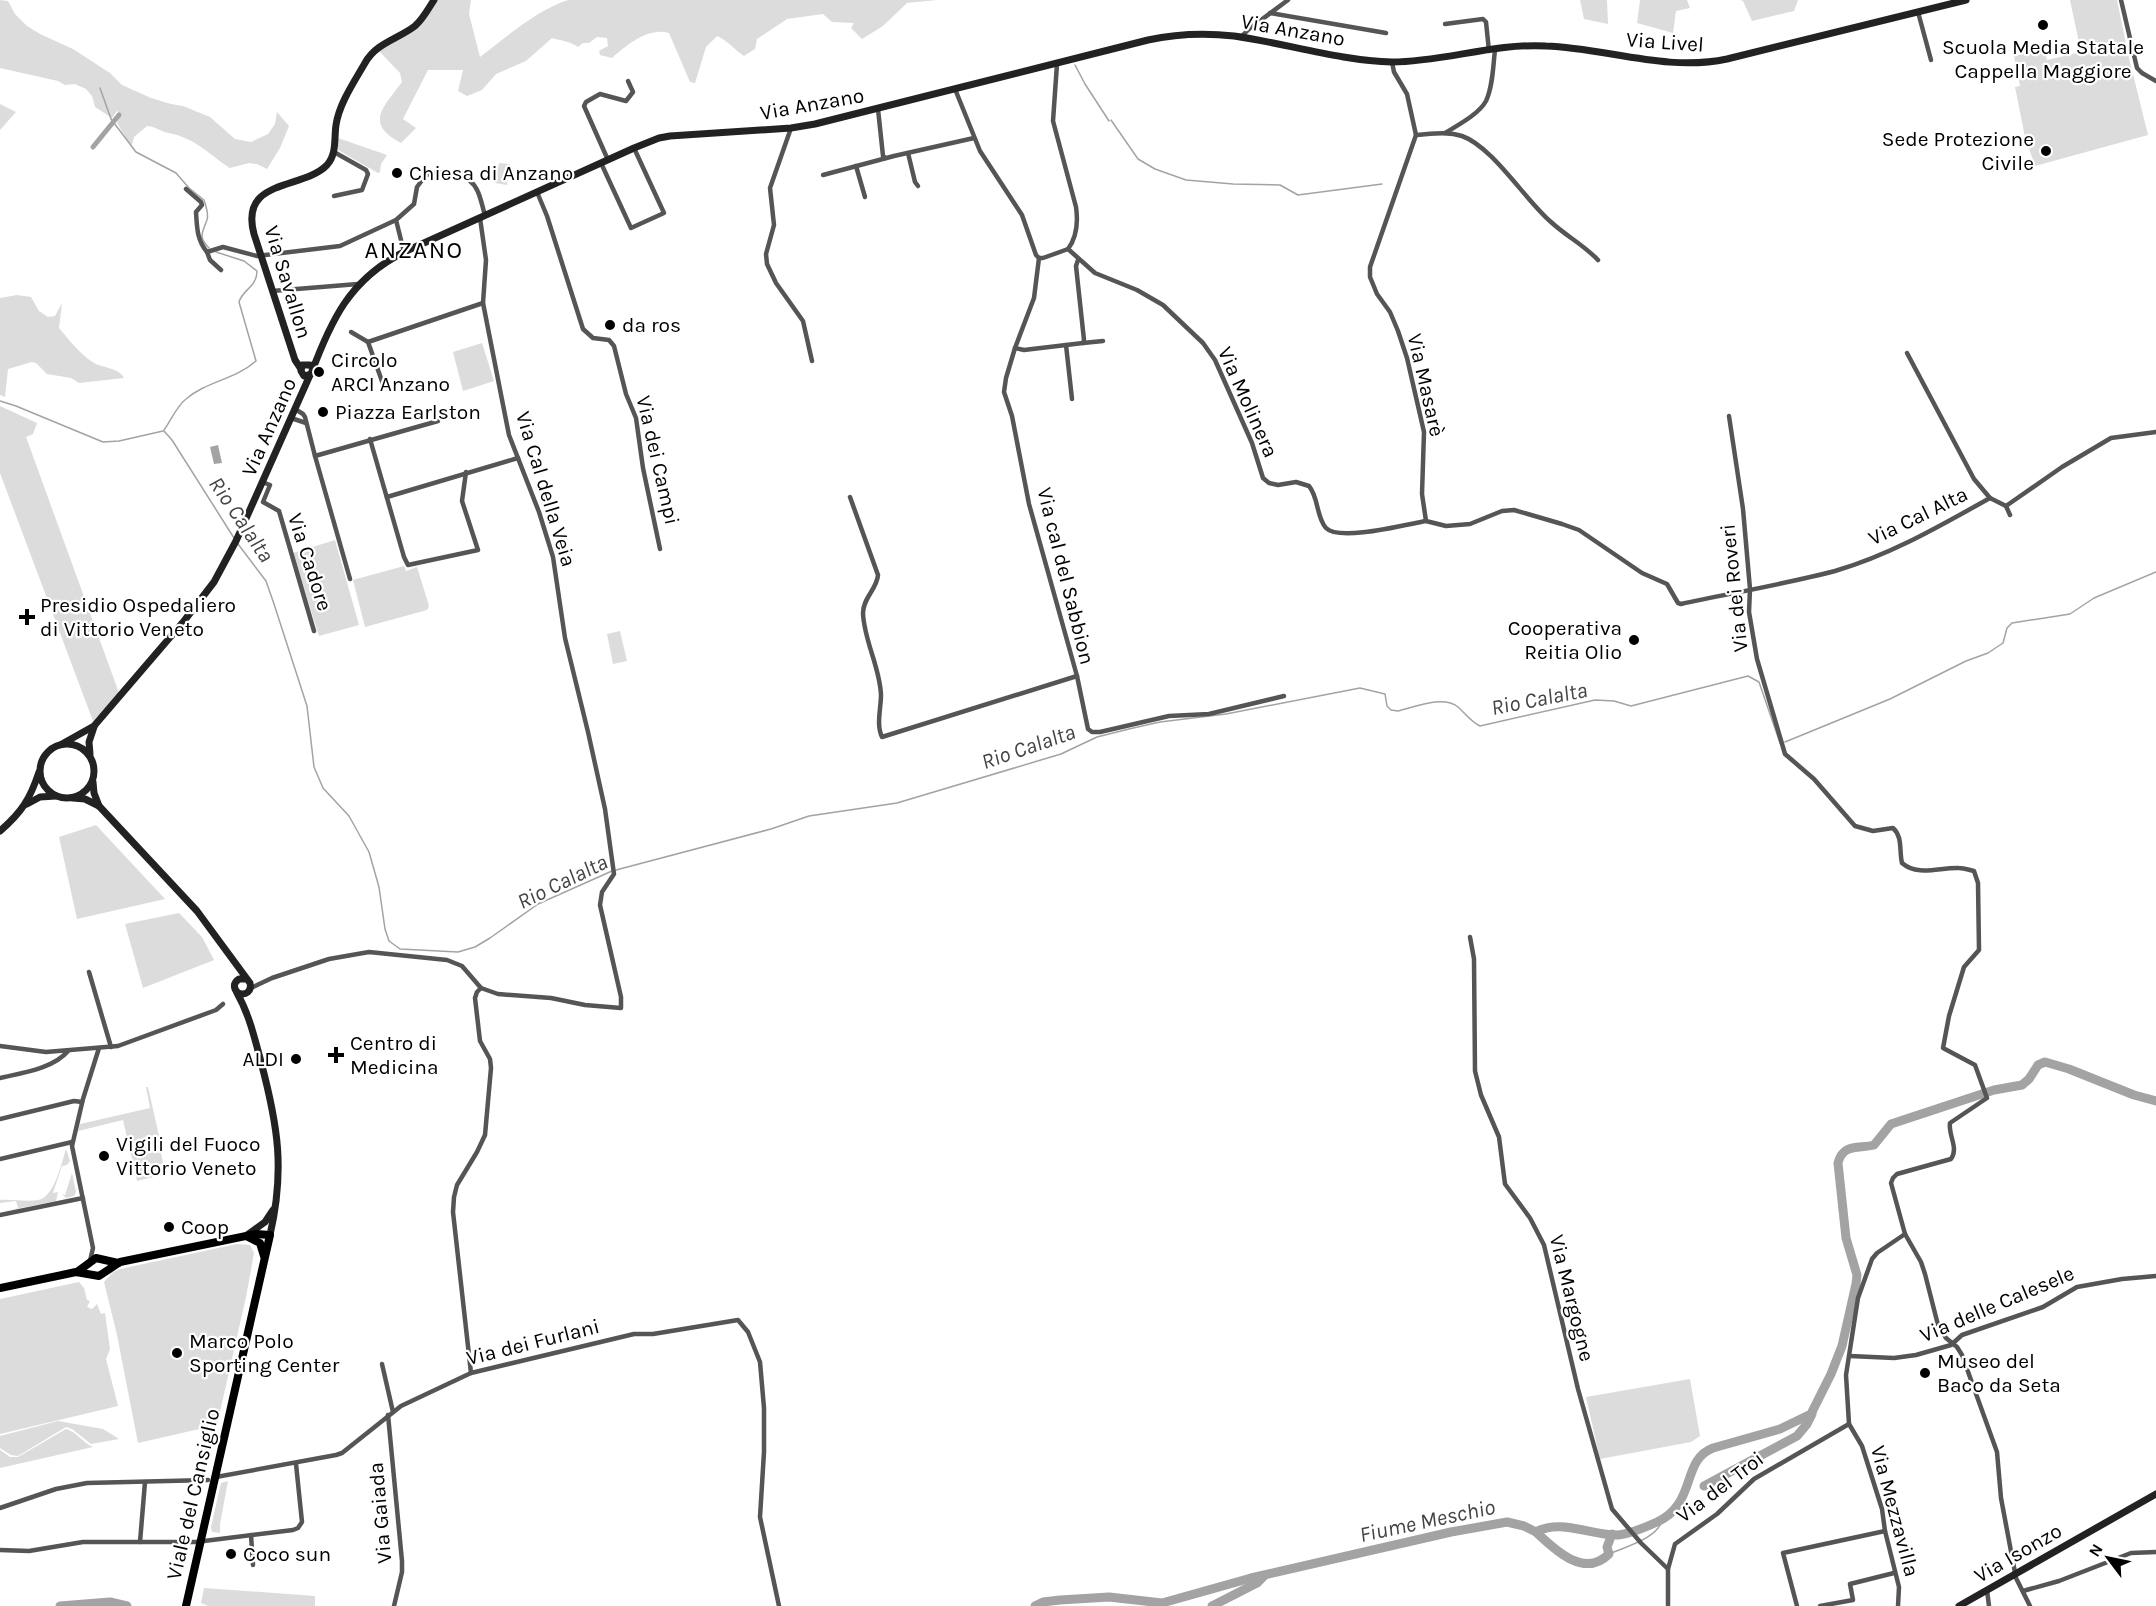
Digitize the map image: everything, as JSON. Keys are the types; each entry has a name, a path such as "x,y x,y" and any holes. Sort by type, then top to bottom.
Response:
{"main road":[{"path":"334,152 336,124 340,111 370,54 417,24 434,0"},
{"name":"Via Livel","path":"1392,62 1527,46 1553,46 1674,63 1698,63 1727,59 1966,0"},
{"name":"Via Anzano","path":"62,744 94,726 194,609 213,582 236,541 299,400 307,369 319,355 341,308 358,284 380,266 404,252 659,138 791,128 815,124 1157,38 1209,34 1241,37 1360,59 1392,62"},
{"name":"Via Savallon","path":"307,369 293,354 251,218 258,201 271,190 318,172 327,166 334,152"},
{"path":"94,726 89,742 94,768 94,793 99,806"},
{"path":"0,831 25,806 45,754 51,749 62,744 75,745 90,756"},
{"path":"40,769 40,776 46,788 57,796"},
{"path":"73,798 85,791 93,779"},
{"path":"25,806 40,797 57,796 85,799 99,806"},
{"name":"Viale del Cansiglio","path":"99,806 196,911 215,935 248,985 247,999 254,1038"},
{"name":"Viale del Cansiglio","path":"186,1606 212,1478 265,1260 276,1202 279,1170 272,1102 254,1038 235,987 234,971 215,935"},
{"path":"241,978 248,985 240,994 235,987 241,978"},
{"path":"245,1236 265,1222 276,1202"},
{"path":"76,1272 96,1276 118,1263 260,1233 270,1235"},
{"path":"245,1236 260,1243 265,1260"},
{"path":"0,1288 76,1272 96,1258 118,1263"},
{"path":"102,1259 106,1264 104,1273"},
{"path":"90,1263 89,1271 96,1276"},
{"name":"Via Isonzo","path":"1959,1606 2156,1494"}],"street":[{"path":"1241,37 1249,28 1288,0"},
{"path":"2121,0 2137,68 2156,81"},
{"path":"1918,12 1931,60"},
{"path":"1270,13 1386,33"},
{"path":"1445,24 1483,19 1486,22 1492,50 1490,91 1485,103 1446,133"},
{"path":"1392,62 1394,72 1407,94 1416,135 1446,133 1477,143 1550,222 1598,260"},
{"path":"1039,258 1059,254 1068,249 1075,233 1077,214 1053,121 1057,64"},
{"path":"628,81 633,92 628,100 623,101 600,94 586,102 584,106 631,228 664,213 634,148"},
{"path":"955,89 974,138 1018,206 1032,246 1039,258 1035,298 1015,348 1024,350 1102,341"},
{"path":"878,109 883,156 886,158"},
{"path":"791,128 770,188 774,225 766,254 767,264 776,283 803,321 812,361"},
{"name":"Via Masarè","path":"1416,135 1370,267 1370,278 1398,331 1419,409 1424,432 1422,494 1426,521"},
{"path":"823,175 974,138"},
{"path":"334,152 366,170 368,174 362,190 334,196"},
{"path":"908,153 918,186"},
{"path":"856,166 866,197"},
{"name":"Via Cal della Veia","path":"396,220 414,204 420,180 431,173 460,175 478,191 486,260 483,303 506,420 553,557 565,638 605,809 614,874 602,892 600,905 621,1005 585,1005 551,998 498,994 481,988"},
{"path":"186,189 201,201 202,205 196,212 199,242 210,260 221,270"},
{"name":"Via dei Campi","path":"537,192 547,216 583,329 592,338 609,340 614,346 626,394 636,418 643,468 660,549"},
{"path":"207,252 223,247 261,255 346,244 396,220 404,252"},
{"name":"Via Molinera","path":"1068,249 1078,260 1104,278 1137,290 1156,300 1206,346 1221,372 1252,443 1263,478 1269,483 1278,485 1296,482 1309,486 1316,497 1322,520 1331,532 1356,533 1426,521"},
{"path":"1078,260 1076,266 1083,343"},
{"path":"272,291 358,284"},
{"path":"368,342 483,303"},
{"path":"351,332 368,342 383,384"},
{"path":"1066,345 1072,399"},
{"name":"Via cal del Sabbion","path":"850,497 878,575 878,581 867,598 863,612 881,695 879,730 882,737 1077,676 1029,504 1012,416 1004,392 1015,348"},
{"path":"1907,353 1974,479 1990,498"},
{"path":"295,409 303,414 306,423 350,579"},
{"name":"Via dei Roveri","path":"1729,416 1743,509 1750,589 1749,612 1757,659 1785,754 1814,780 1855,826 1873,831 1893,828 1897,831 1900,836 1902,863 1908,868 1921,871 1961,868 1974,872 1978,883 1979,950 1964,968 1949,1016 1943,1048 1975,1065 1987,1096 1986,1099 1950,1123 1949,1128 1955,1151 1951,1159 1897,1174 1893,1178 1891,1183 1905,1234"},
{"path":"291,418 306,423"},
{"path":"315,456 438,421"},
{"path":"2010,515 2006,506 2062,467 2111,438 2156,432"},
{"path":"370,439 408,564 478,550 462,501 466,472"},
{"path":"387,497 518,458"},
{"name":"Via Cadore","path":"262,482 270,486 263,502 279,511 314,631"},
{"name":"Via Cal Alta","path":"1426,521 1446,526 1470,524 1502,511 1514,510 1563,524 1579,530 1642,573 1667,584 1678,603 1836,570 1880,555 1925,534 1990,498 2006,506"},
{"path":"1077,676 1088,729 1092,732 1169,716 1209,714 1284,696"},
{"name":"Via Margogne","path":"1470,937 1474,959 1475,1071 1481,1095 1499,1137 1504,1179 1545,1245 1578,1389 1612,1509 1640,1542 1668,1569"},
{"path":"248,985 329,958 369,952 447,960 462,966 481,988 475,998 480,1041 490,1059 491,1068 485,1135 457,1185 453,1212 471,1373"},
{"path":"89,972 111,1047"},
{"path":"0,1046 46,1052 123,1045 216,1010 223,1004"},
{"path":"90,1263 93,1250 72,1142 99,1048"},
{"path":"1,1071 2,1077 44,1066 61,1058 68,1051"},
{"path":"0,1119 74,1101 82,1102"},
{"path":"0,1159 72,1142"},
{"path":"0,1215 83,1198"},
{"path":"1905,1234 1921,1262 1938,1325 1946,1338 1962,1355 1997,1452 2001,1498 2015,1573 2030,1606"},
{"name":"Via Mezzavilla","path":"1898,1606 1899,1587 1894,1573 1882,1509 1862,1446 1849,1424 1846,1375 1858,1298 1872,1259 1877,1252 1905,1234"},
{"path":"93,1250 102,1259"},
{"name":"Via delle Calesele","path":"1850,1356 1909,1357 1954,1344 1962,1335 2043,1307 2077,1287 2102,1281 2156,1276"},
{"name":"Via dei Furlani","path":"0,1508 74,1485 212,1478 296,1464 342,1453 388,1415 471,1373 634,1334 653,1334 738,1320 748,1332 760,1362 764,1419 760,1517 779,1606"},
{"path":"382,1364 393,1412"},
{"name":"Via Gaiada","path":"388,1415 402,1561 402,1572 394,1606"},
{"name":"Via del Troi","path":"1668,1569 1675,1544 1717,1515 1766,1470 1849,1424"},
{"path":"0,1550 29,1551 83,1542 201,1541 293,1530 301,1525 302,1518 296,1464"},
{"path":"140,1542 145,1482"},
{"path":"1797,1606 1784,1553 1885,1531"},
{"path":"251,1535 253,1565"},
{"path":"2023,1591 2059,1581 2131,1553 2156,1552"},
{"path":"1668,1569 1668,1606"},
{"path":"1820,1606 1853,1600 1850,1584 1894,1573"},
{"path":"1988,1590 1989,1606"}],"shaded area":[{"path":"0,0 8,1 15,14 27,26 73,49 110,73 122,85 151,98 183,106 210,117 235,139 251,142 268,134 275,124 277,112 289,126 280,148 267,169 249,163 230,168 195,143 150,126 134,137 132,145 117,123 121,114 117,111 112,118 95,107 92,96 86,89 75,84 65,85 58,81 0,68"},
{"path":"438,0 471,0 469,14 480,57 533,17 568,0 937,0 907,3 883,26 862,39 851,28 854,23 832,22 823,14 787,19 757,39 755,49 744,56 717,36 706,47 695,83 690,82 669,33 661,32 638,38 612,58 600,55 599,51 608,46 607,38 597,37 578,47 552,38 526,61 496,74 482,90 467,96 458,91 463,70 428,70 403,119 416,128 401,143 383,129 380,122 380,115 384,107 402,82 400,73 379,51 419,28"},
{"path":"1580,0 1607,0 1608,24 1584,19"},
{"path":"1640,0 1687,0 1690,8 1676,11 1673,33 1637,23"},
{"path":"1740,0 1798,0 1794,11 1752,21 1743,1"},
{"path":"2070,0 2117,0 2148,135 2035,166 2025,137 2015,87 2020,86 2014,56 2044,49 2047,60 2081,52"},
{"path":"0,104 16,112 0,130"},
{"path":"338,138 387,155 381,164 380,172 378,173 338,150"},
{"path":"499,163 510,164 507,185 495,183"},
{"path":"17,295 31,297 39,311 48,317 55,316 62,303 59,328 75,347 94,363 115,370 124,378 79,383 71,378 47,374 32,362 8,369 5,397 0,395 0,298"},
{"path":"482,343 494,381 463,391 453,352"},
{"path":"0,406 37,423 33,434 26,437 119,693 93,721 0,473"},
{"path":"218,445 222,463 214,464 210,447"},
{"path":"335,540 359,625 319,636 293,553"},
{"path":"404,566 406,571 417,567 429,606 427,610 365,627 353,580"},
{"path":"620,631 627,661 613,664 607,634"},
{"path":"96,825 165,899 77,919 59,837"},
{"path":"179,913 202,937 214,960 143,988 125,924"},
{"path":"146,1087 148,1087 160,1140 165,1174 137,1181 123,1120 78,1131 80,1124 150,1108"},
{"path":"66,1149 70,1161 67,1165 62,1166 53,1193 58,1192 56,1201 0,1212 18,1208 16,1201 0,1203 0,1200 33,1201 44,1198 57,1179"},
{"path":"72,1173 76,1192 74,1196 66,1198 62,1194 65,1195"},
{"name":"Marco Polo Sporting Center","path":"237,1244 250,1245 254,1253 217,1425 138,1443 104,1282 113,1272 120,1269"},
{"path":"79,1282 84,1288 87,1300 90,1301 87,1307 92,1309 97,1304 101,1314 105,1313 110,1349 106,1359 118,1406 0,1434 0,1299"},
{"path":"1690,1379 1700,1436 1691,1442 1600,1459 1586,1397"},
{"path":"58,1421 103,1429 119,1439 91,1444 66,1427 18,1456 11,1455 0,1448 0,1436"},
{"path":"66,1429 93,1447 0,1468 0,1450 10,1457 18,1457"},
{"path":"228,1481 220,1533 212,1532 211,1527 221,1483"},
{"path":"204,1588 315,1596 315,1606 208,1606 201,1603"}],"waterway":[{"path":"1075,65 1109,121"},
{"path":"100,88 111,119 136,152 176,173 204,200 208,215 202,238 209,248"},
{"path":"93,147 119,115"},
{"path":"1111,120 1138,159 1155,169 1186,180 1280,185 1298,195 1382,184"},
{"path":"164,430 186,399 256,361 239,302 255,281 257,271 244,261 216,252"},
{"path":"0,401 103,442 119,441 163,431"},
{"name":"Rio Calalta","path":"164,431 234,538"},
{"name":"Rio Calalta","path":"238,544 266,581 307,706 314,767 323,788 349,816 369,852 379,887 389,941 400,949 458,952 475,947 538,904 612,871"},
{"name":"Rio Calalta","path":"1785,742 1890,699 1966,661 1988,653 2003,643 2007,628 2012,623 2070,614 2094,598 2156,572"},
{"name":"Rio Calalta","path":"616,870 771,829 809,816 897,803 1061,754 1097,737 1129,729 1160,722 1226,714 1360,688 1385,694 1387,706 1391,710 1398,711 1437,702 1452,704 1480,726 1595,700 1614,701 1631,706 1748,676 1759,682 1780,743"},
{"name":"Fiume Meschio","path":"1035,1606 1043,1602 1109,1597 1162,1603 1251,1578 1451,1532 1507,1522 1536,1532 1545,1528 1566,1527 1608,1535 1633,1532 1657,1522 1670,1514 1678,1505 1696,1462 1703,1454 1713,1448 1780,1429 1811,1414 1842,1346 1856,1284 1857,1275 1846,1238 1838,1163 1844,1152 1852,1148 1874,1145 1891,1124 1994,1090 2022,1085 2038,1065 2045,1062 2156,1101"},
{"path":"1704,1486 1797,1436 1812,1414"},
{"path":"1609,1554 1648,1537 1655,1532 1663,1519"},
{"path":"1536,1532 1570,1559 1590,1564 1609,1554 1607,1547 1612,1534"},
{"path":"1212,1606 1257,1583 1264,1576"},
{"name":"Fiume Meschio","path":"60,1606 110,1602 127,1606"}],"place":[{"name":"Scuola Media Statale Cappella Maggiore","path":"2043,25"},
{"name":"Sede Protezione Civile","path":"2046,151"},
{"name":"Chiesa di Anzano","path":"397,173"},
{"name":"da ros","path":"610,325"},
{"name":"Circolo ARCI Anzano","path":"319,372"},
{"name":"Piazza Earlston","path":"323,412"},
{"name":"Presidio Ospedaliero di Vittorio Veneto","path":"27,617"},
{"name":"Cooperativa Reitia Olio","path":"1634,640"},
{"name":"Centro di Medicina","path":"336,1055"},
{"name":"ALDI","path":"296,1059"},
{"name":"Vigili del Fuoco Vittorio Veneto","path":"104,1156"},
{"name":"Coop","path":"169,1227"},
{"name":"Marco Polo Sporting Center","path":"177,1353"},
{"name":"Museo del Baco da Seta","path":"1925,1373"},
{"name":"Coco sun","path":"231,1554"}],"district":[{"name":"ANZANO","path":"414,250"}]}
